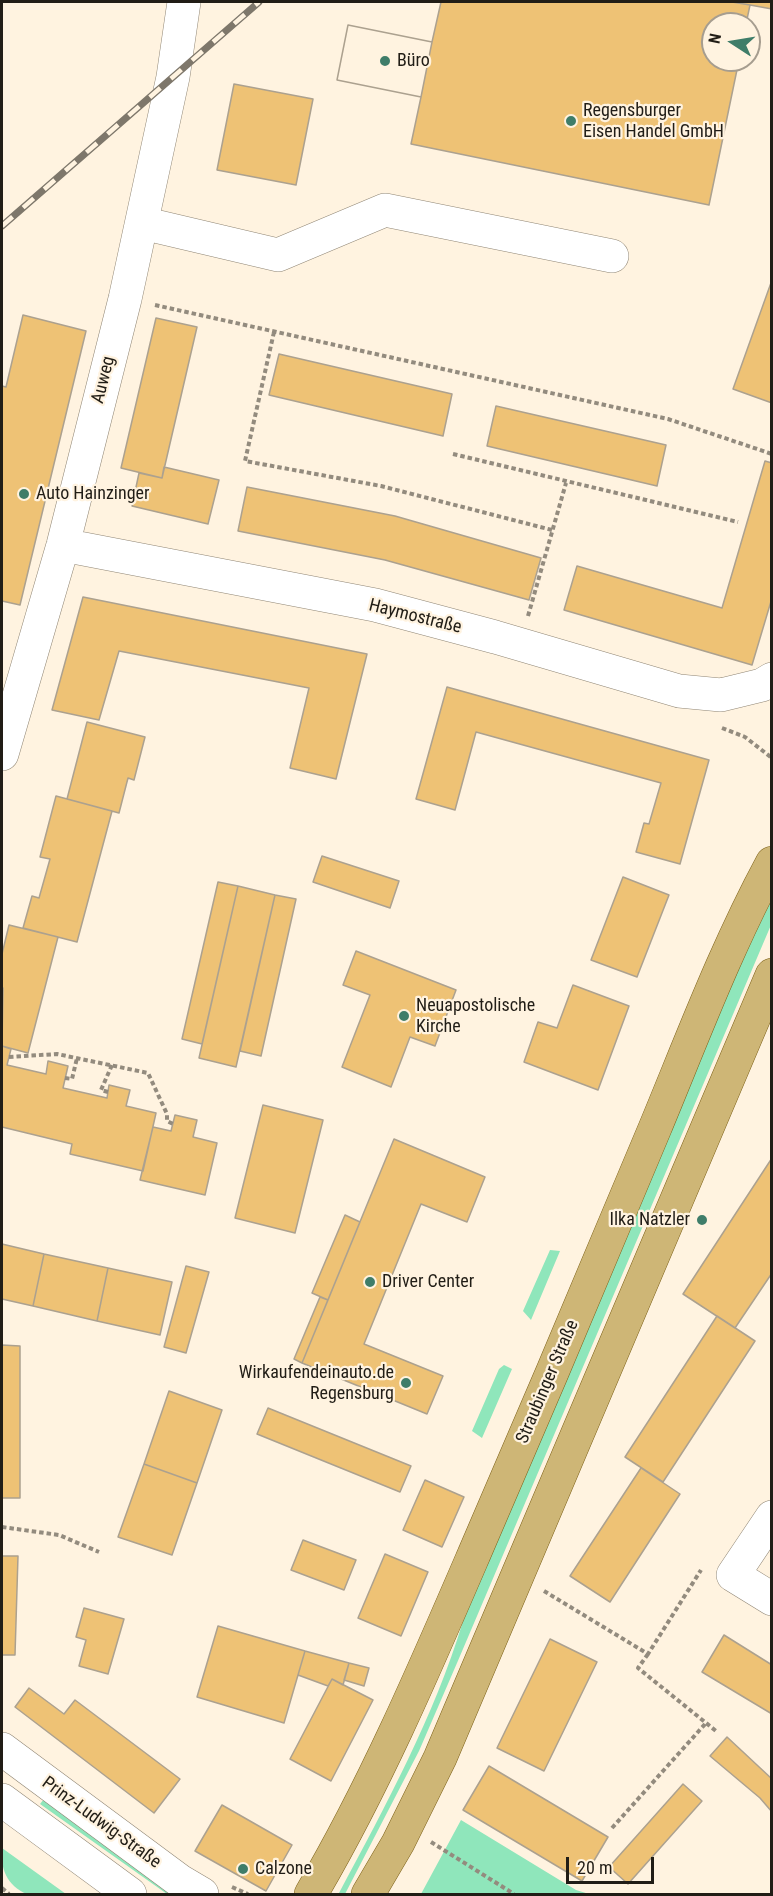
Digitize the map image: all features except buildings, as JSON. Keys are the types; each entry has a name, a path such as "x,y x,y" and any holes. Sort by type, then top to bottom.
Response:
{"main road":[{"name":"Straubinger Straße","path":"310,1894 360,1807 406,1711 512,1468 702,1012 771,863"},
{"path":"368,1894 406,1827 440,1758 771,975"}],"street":[{"name":"Auweg","path":"2,754 63,545 125,299 173,77 184,2"},
{"path":"142,223 278,255 385,210 612,256"},
{"name":"Haymostraße","path":"63,545 375,605 495,637 679,691 721,695 767,682"},
{"path":"771,1516 734,1575 771,1599"},
{"name":"Prinz-Ludwig-Straße","path":"6,1765 202,1894"},
{"path":"2,1800 130,1894"}],"path":[{"path":"125,299 668,419 771,454"},
{"path":"274,332 246,461 381,486 552,530"},
{"path":"453,454 566,483 738,522"},
{"path":"526,622 566,483"},
{"path":"9,1057 57,1054 148,1073 168,1114 167,1121 173,1124"},
{"path":"65,1078 72,1079 77,1058"},
{"path":"108,1092 101,1090 112,1065"},
{"path":"2,1527 59,1535 99,1552"},
{"path":"716,1731 638,1668 708,1559 734,1575"},
{"path":"518,1575 648,1653"},
{"path":"612,1828 706,1723"},
{"path":"406,1827 514,1894"},
{"path":"2,1888 9,1894"}],"green space":[{"path":"771,894 771,925 419,1751 345,1894 339,1893 408,1760 438,1692 463,1621 631,1214"},
{"path":"550,1250 560,1251 531,1320 523,1311"},
{"path":"504,1365 512,1369 482,1438 472,1431 499,1369"},
{"path":"44,1799 178,1894 167,1894 40,1804"},
{"path":"461,1820 576,1890 589,1894 421,1894"},
{"path":"2,1848 66,1894 36,1895 20,1891 6,1876 2,1862"}],"railway":[{"path":"2,226 259,2"}],"place":[{"name":"Büro","path":"385,61"},
{"name":"Regensburger Eisen Handel GmbH","path":"571,121"},
{"name":"Auto Hainzinger","path":"24,494"},
{"name":"Neuapostolische Kirche","path":"404,1016"},
{"name":"Ilka Natzler","path":"702,1220"},
{"name":"Driver Center","path":"370,1282"},
{"name":"Wirkaufendeinauto.de Regensburg","path":"406,1383"},
{"name":"Calzone","path":"243,1869"}]}
